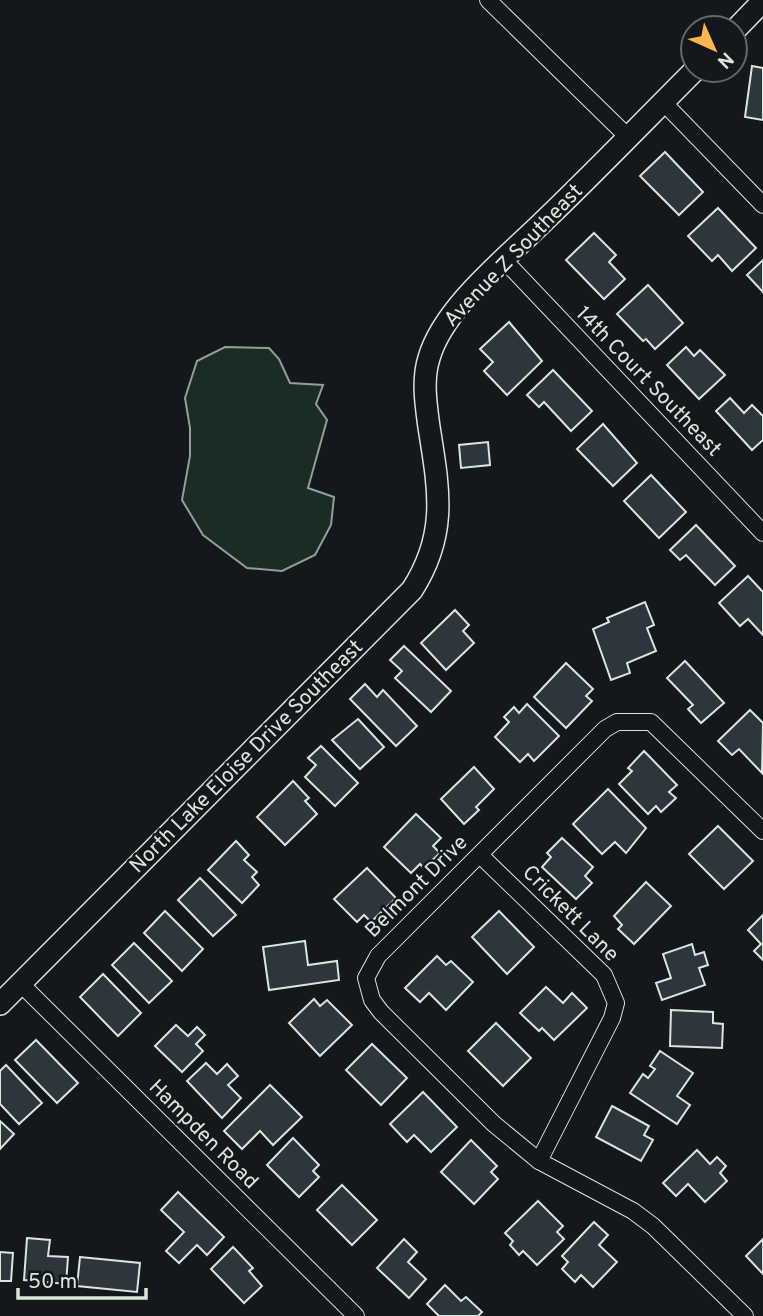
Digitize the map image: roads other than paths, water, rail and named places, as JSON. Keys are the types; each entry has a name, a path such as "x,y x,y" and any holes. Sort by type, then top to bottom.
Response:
{"street":[{"path":"488,0 628,137"},
{"path":"749,16 763,1"},
{"name":"Avenue Z Southeast","path":"437,482 425,397 427,362 446,324 503,260 681,84"},
{"path":"663,102 763,205"},
{"name":"14th Court Southeast","path":"503,260 763,533"},
{"name":"North Lake Eloise Drive Southeast","path":"0,1004 412,590 426,568 436,540 440,508 437,482"},
{"name":"Belmont Drive","path":"745,1316 653,1226 633,1211 539,1161 494,1124 381,1012 367,988 366,978 378,956 605,729 617,722 651,722 763,831"},
{"name":"Crickett Lane","path":"480,855 604,975 616,1003 612,1018 539,1161"},
{"name":"Hampden Road","path":"21,984 356,1316"}]}
